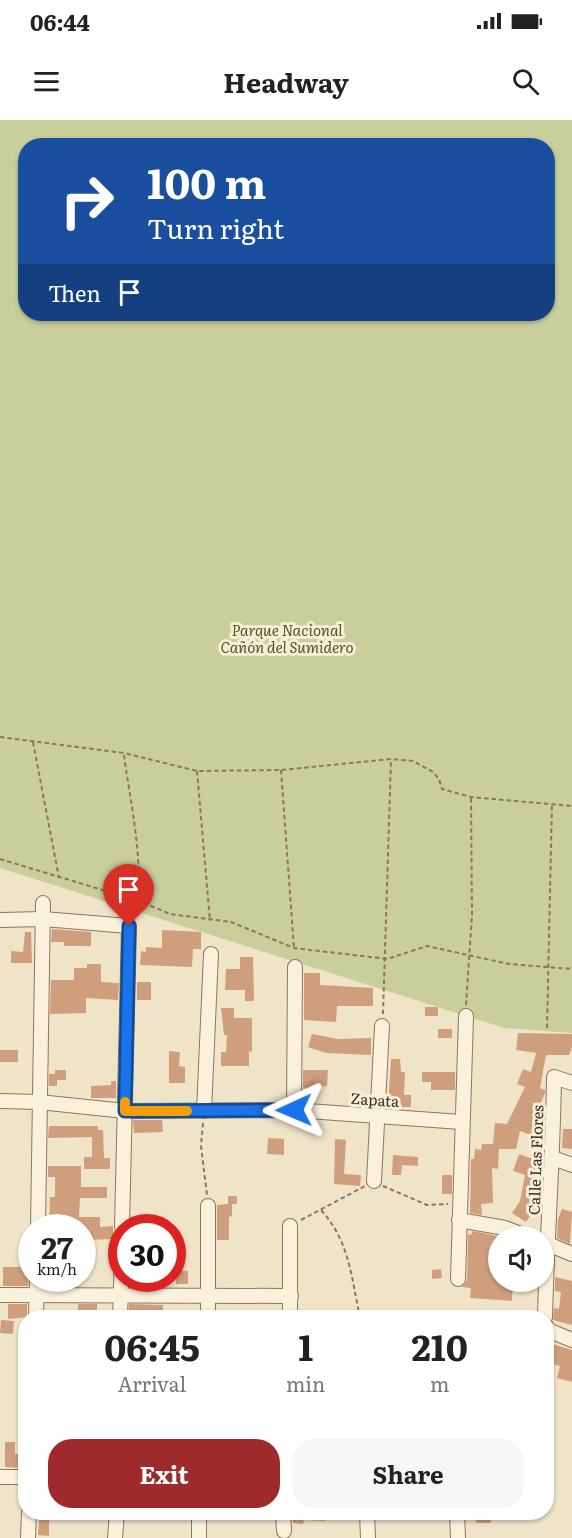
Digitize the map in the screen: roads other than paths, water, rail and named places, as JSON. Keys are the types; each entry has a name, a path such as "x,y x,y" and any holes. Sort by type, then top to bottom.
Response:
{"street":[{"path":"38,1214 43,903"},
{"path":"0,920 44,919 129,926 122,1214"},
{"path":"204,1112 211,954"},
{"path":"294,1110 295,967"},
{"path":"458,1278 466,1016"},
{"path":"374,1181 382,1026"},
{"name":"Calle Las Flores","path":"547,1226 554,1158 554,1077 572,1083"},
{"name":"Zapata","path":"0,1101 39,1102 125,1111 294,1110 461,1122"},
{"path":"554,1158 572,1165"},
{"path":"208,1206 208,1310"},
{"path":"459,1220 494,1226"},
{"path":"290,1226 290,1310"},
{"path":"554,1247 572,1254"},
{"path":"120,1310 121,1292"},
{"name":"Calle Las Flores","path":"545,1292 545,1310"},
{"path":"0,1295 291,1296"},
{"path":"36,1310 37,1295"},
{"path":"554,1333 572,1340"},
{"path":"0,1476 18,1477"},
{"path":"27,1538 28,1520"},
{"path":"115,1538 116,1520"},
{"path":"199,1520 199,1538"},
{"path":"283,1520 284,1531"},
{"path":"367,1520 368,1538"},
{"path":"457,1520 458,1538"}],"park label":[{"name":"Parque Nacional Cañón del Sumidero","path":"287,638"}]}
